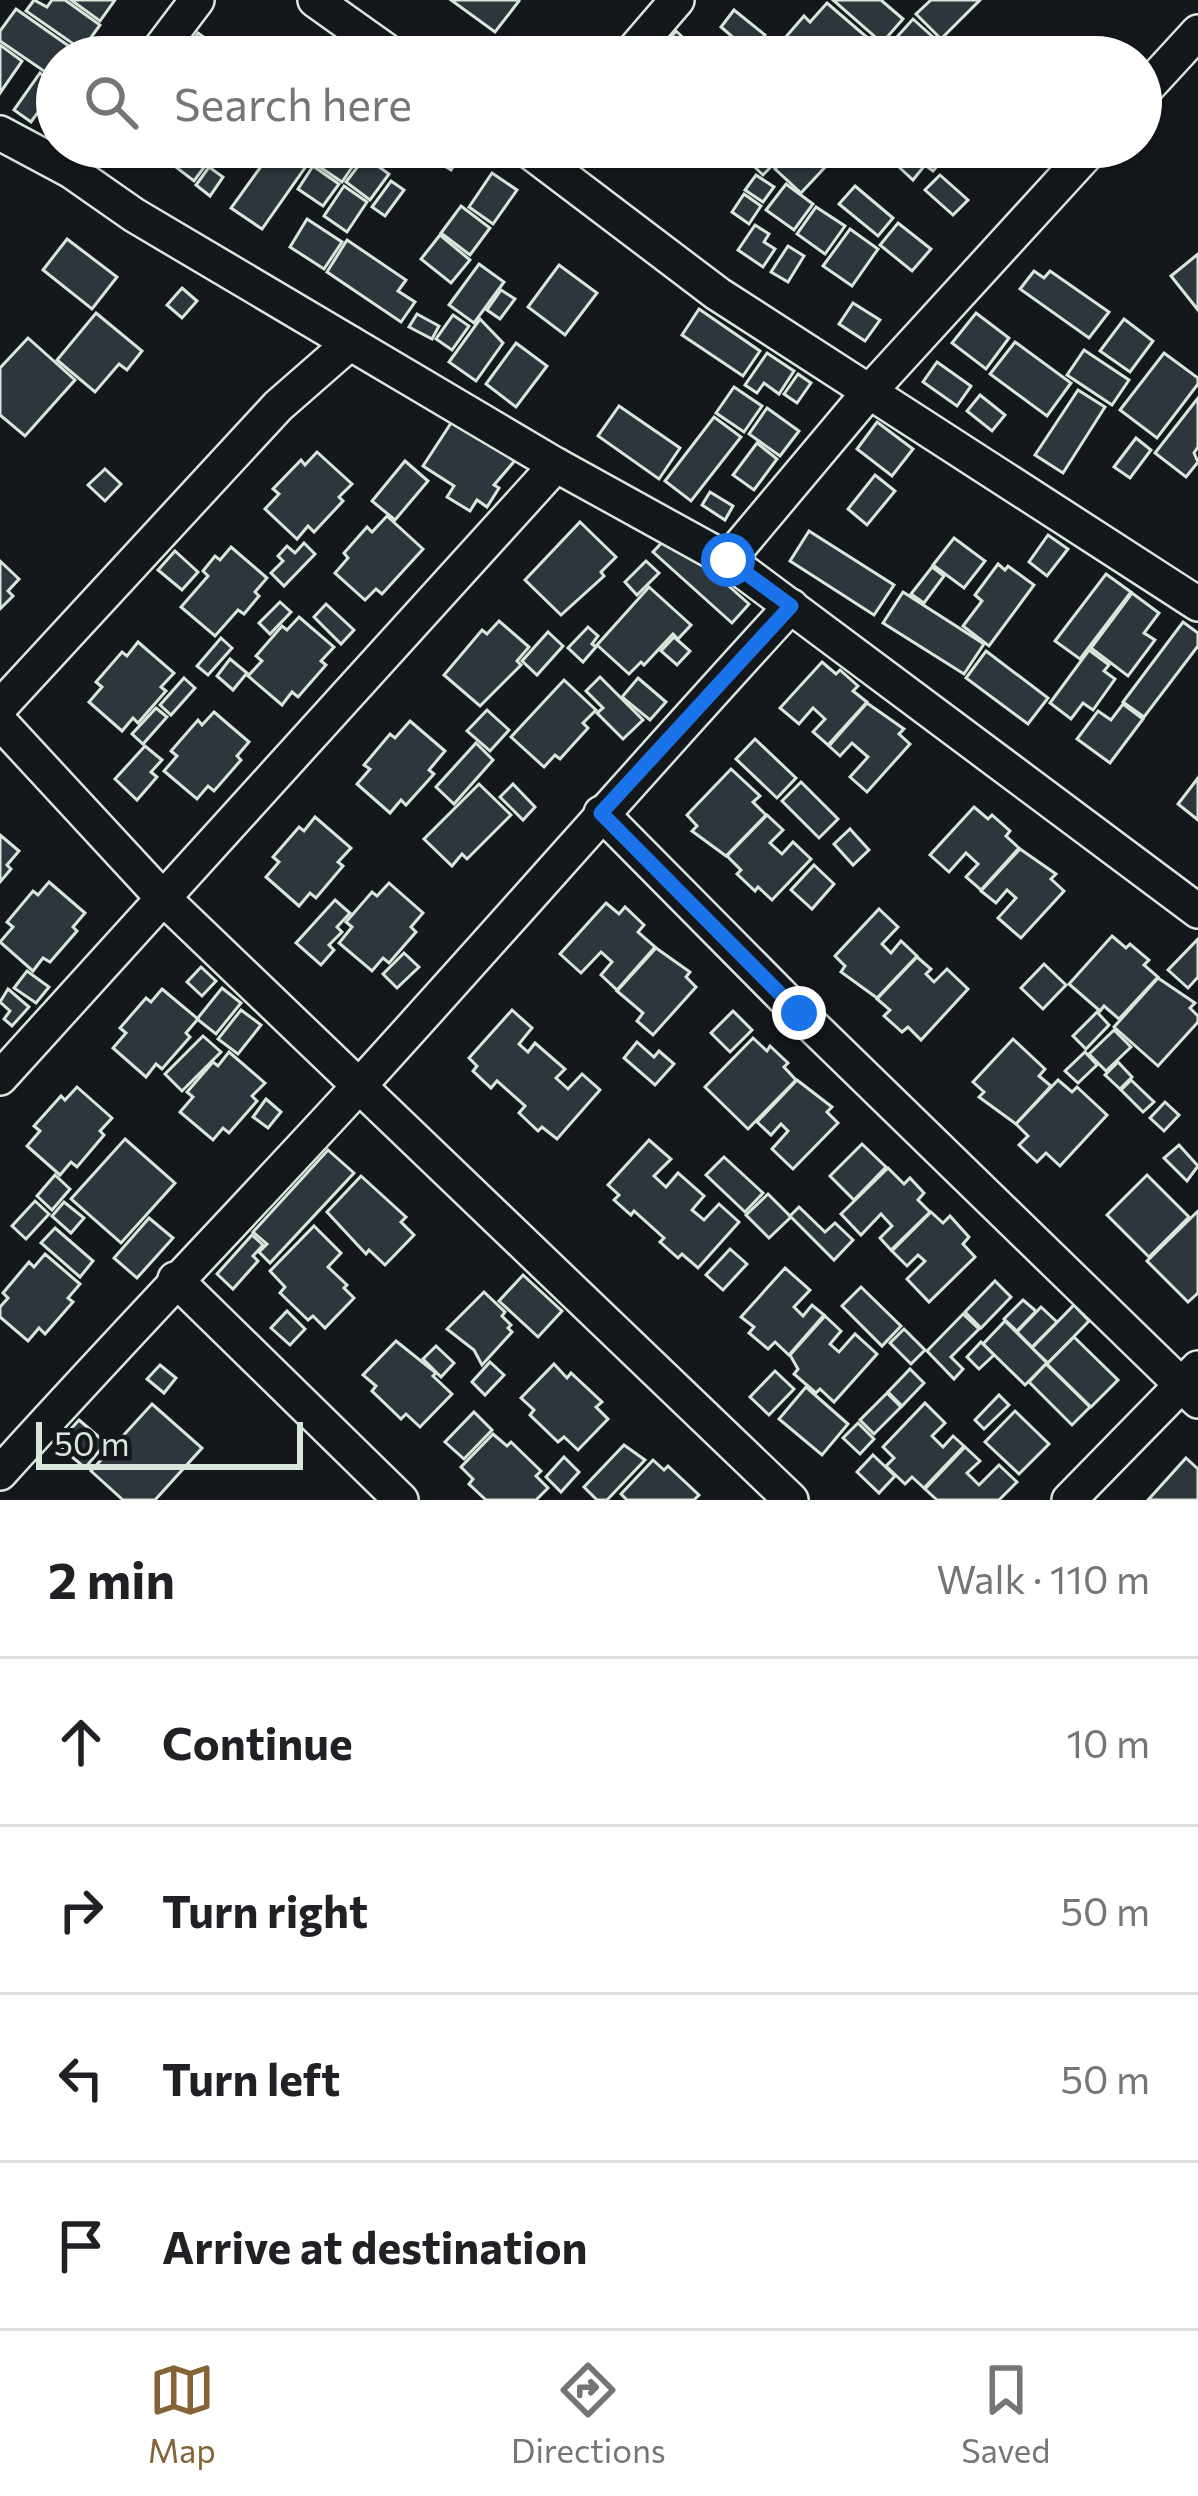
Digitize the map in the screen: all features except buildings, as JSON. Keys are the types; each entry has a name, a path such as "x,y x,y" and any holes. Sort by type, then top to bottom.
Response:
{"street":[{"path":"169,36 196,0"},
{"path":"315,0 366,36"},
{"path":"646,36 677,0"},
{"path":"1162,71 1198,32"},
{"path":"0,133 36,145"},
{"path":"88,168 134,215 556,466 728,560 1198,910"},
{"path":"560,168 718,294 1198,604"},
{"path":"728,560 869,392 1074,168"},
{"path":"0,707 278,406 350,344"},
{"path":"0,1078 556,466"},
{"path":"0,1473 175,1279 358,1087 791,606"},
{"path":"0,722 161,896 791,1500"},
{"path":"601,813 799,1013 1192,1384 1069,1500"},
{"path":"175,1279 401,1500"}],"route":[{"path":"728,560 791,606 601,813 799,1013"}]}
